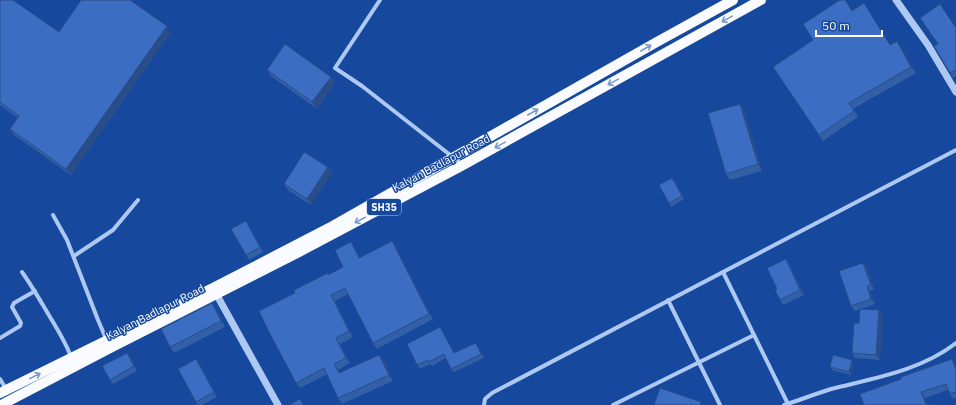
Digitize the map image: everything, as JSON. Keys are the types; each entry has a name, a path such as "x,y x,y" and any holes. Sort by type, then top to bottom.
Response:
{"main road":[{"name":"Kalyan Badlapur Road","path":"3,392 73,362 215,291 329,228 648,46 733,0"},
{"name":"Kalyan Badlapur Road","path":"1,405 107,341 292,256 463,165 761,0"}],"street":[{"path":"380,0 335,68 362,86 463,165"},
{"path":"896,0 928,45 956,92"},
{"path":"484,405 485,399 492,393 956,150"},
{"path":"74,256 113,230 138,200"},
{"path":"53,215 74,256 107,341"},
{"path":"22,272 35,291 68,348 73,362"},
{"path":"723,272 786,404 830,390 893,373 920,363 947,350 956,343"},
{"path":"0,338 20,326 21,323 12,306 14,303 35,291"},
{"path":"215,291 278,405"},
{"path":"668,300 720,405"},
{"path":"612,405 754,335"},
{"path":"0,379 3,392"}],"building":[{"path":"0,0 13,0 59,32 81,0 130,0 167,26 66,169 10,129 19,116 0,102"},
{"path":"840,0 845,0 852,11 864,3 890,45 897,41 911,67 849,103 854,111 819,135 773,67 813,40 803,24"},
{"path":"940,4 956,28 956,70 950,73 934,46 938,44 920,18"},
{"path":"285,44 331,77 312,102 267,70"},
{"path":"740,104 758,164 726,174 708,113"},
{"path":"304,152 328,167 307,199 284,184"},
{"path":"672,178 682,196 669,203 659,185"},
{"path":"246,221 260,247 246,255 231,229"},
{"path":"392,241 429,314 373,343 345,288 331,295 349,331 336,338 346,358 334,364 339,373 379,355 389,375 338,398 324,368 296,383 259,311 295,293 294,290 343,267 335,250 351,242 359,258"},
{"path":"786,259 800,290 780,300 775,290 777,289 767,268"},
{"path":"863,263 871,285 867,286 871,299 851,306 839,271"},
{"path":"212,303 221,321 170,347 161,329"},
{"path":"860,309 879,310 876,355 852,353 854,323 859,323"},
{"path":"440,327 454,353 476,343 481,354 451,369 444,354 429,362 428,360 417,365 407,344"},
{"path":"127,353 134,366 110,380 102,366"},
{"path":"833,355 852,360 849,372 830,367"},
{"path":"196,359 214,392 196,402 178,369"},
{"path":"952,359 956,370 956,394 955,392 950,394 946,384 921,392 926,405 864,405 860,394 901,379 901,377"},
{"path":"660,388 701,402 700,405 654,405"},
{"path":"300,399 303,405 289,405"}]}
